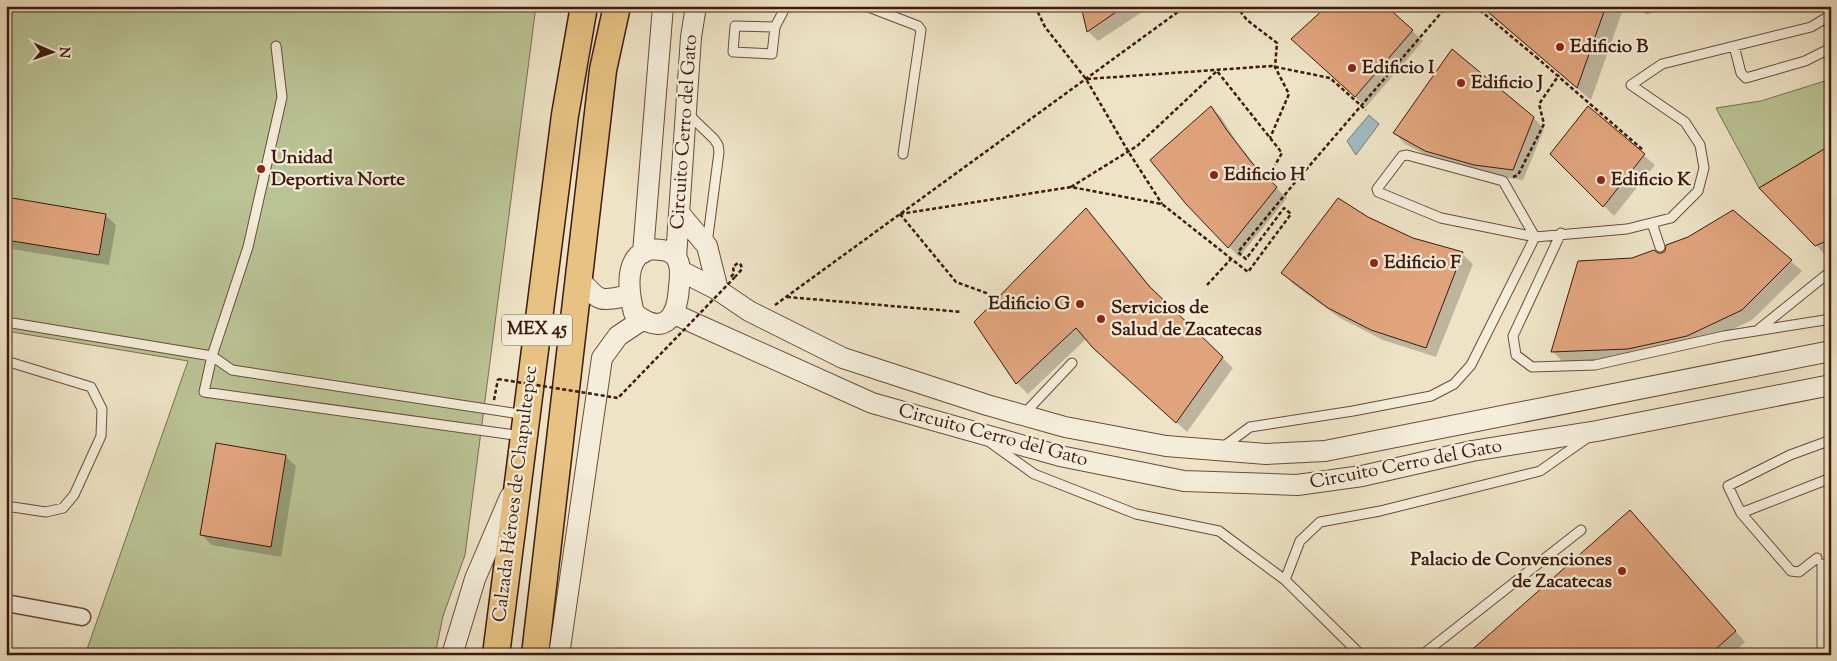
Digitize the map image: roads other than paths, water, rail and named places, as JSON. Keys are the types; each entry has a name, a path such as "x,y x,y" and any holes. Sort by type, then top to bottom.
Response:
{"main road":[{"name":"Calzada Héroes de Chapultepec","path":"496,655 564,115 584,6"},
{"name":"Calzada Héroes de Chapultepec","path":"535,655 603,70 617,6"}],"street":[{"name":"Circuito Cerro del Gato","path":"643,253 663,6"},
{"name":"Circuito Cerro del Gato","path":"696,6 691,37 685,111 678,264 760,316 843,358 987,405 1064,427 1166,446 1266,454 1325,451 1831,351"},
{"path":"679,213 707,246 718,290"},
{"path":"651,249 666,250 678,264 679,297 674,314 669,320 662,323 654,324 642,320 634,313 629,295 633,265 637,257 651,249"},
{"path":"579,279 596,297 609,300 629,295"},
{"name":"Circuito Cerro del Gato","path":"674,314 872,403 1060,456 1184,481 1297,485 1362,476 1472,451 1597,431 1831,385"},
{"path":"559,655 602,358 618,336 642,320"},
{"path":"452,655 475,579 518,479"},
{"path":"6,603 82,617"}],"lane":[{"path":"775,27 735,26 733,52 772,54 775,27 786,6"},
{"path":"866,6 918,26 921,30 903,154"},
{"path":"1647,8 1656,6"},
{"path":"1535,236 1503,181 1407,155 1402,156 1377,189 1378,192 1441,218 1535,236 1627,229 1671,218 1698,191 1704,168 1700,145 1686,122 1631,85 1662,64 1811,27 1831,15"},
{"path":"276,46 282,97 248,247 212,356 204,392 524,426"},
{"path":"1734,46 1741,74 1746,78 1805,61 1831,48"},
{"path":"685,111 718,145 719,152 707,246"},
{"path":"1652,222 1660,247"},
{"path":"1560,233 1513,336 1516,355 1532,367 1595,365 1724,336 1831,319"},
{"path":"1218,451 1250,427 1353,411 1431,396 1454,384 1471,365 1535,236"},
{"path":"1757,330 1831,271"},
{"path":"6,322 212,356 232,370 524,426"},
{"path":"6,361 91,387 102,410 101,436 74,495 62,508 46,512 6,506"},
{"path":"1023,415 1072,363"},
{"path":"1285,580 1300,541 1320,522 1380,511 1540,470 1597,431"},
{"path":"977,433 1034,474 1136,514 1218,531 1285,580 1361,655"},
{"path":"1822,655 1820,561 1800,572 1791,571 1741,513 1728,486 1790,455 1831,440"},
{"path":"1741,513 1831,478"},
{"path":"1422,655 1581,530"}],"water":[{"path":"1369,115 1379,124 1356,155 1347,141"}],"place":[{"name":"Edificio B","path":"1560,47"},
{"name":"Edificio I","path":"1352,68"},
{"name":"Edificio J","path":"1461,83"},
{"name":"Unidad Deportiva Norte","path":"261,169"},
{"name":"Edificio H","path":"1214,175"},
{"name":"Edificio K","path":"1601,180"},
{"name":"Edificio F","path":"1374,263"},
{"name":"Edificio G","path":"1080,304"},
{"name":"Servicios de Salud de Zacatecas","path":"1101,319"},
{"name":"Palacio de Convenciones de Zacatecas","path":"1622,571"}]}
